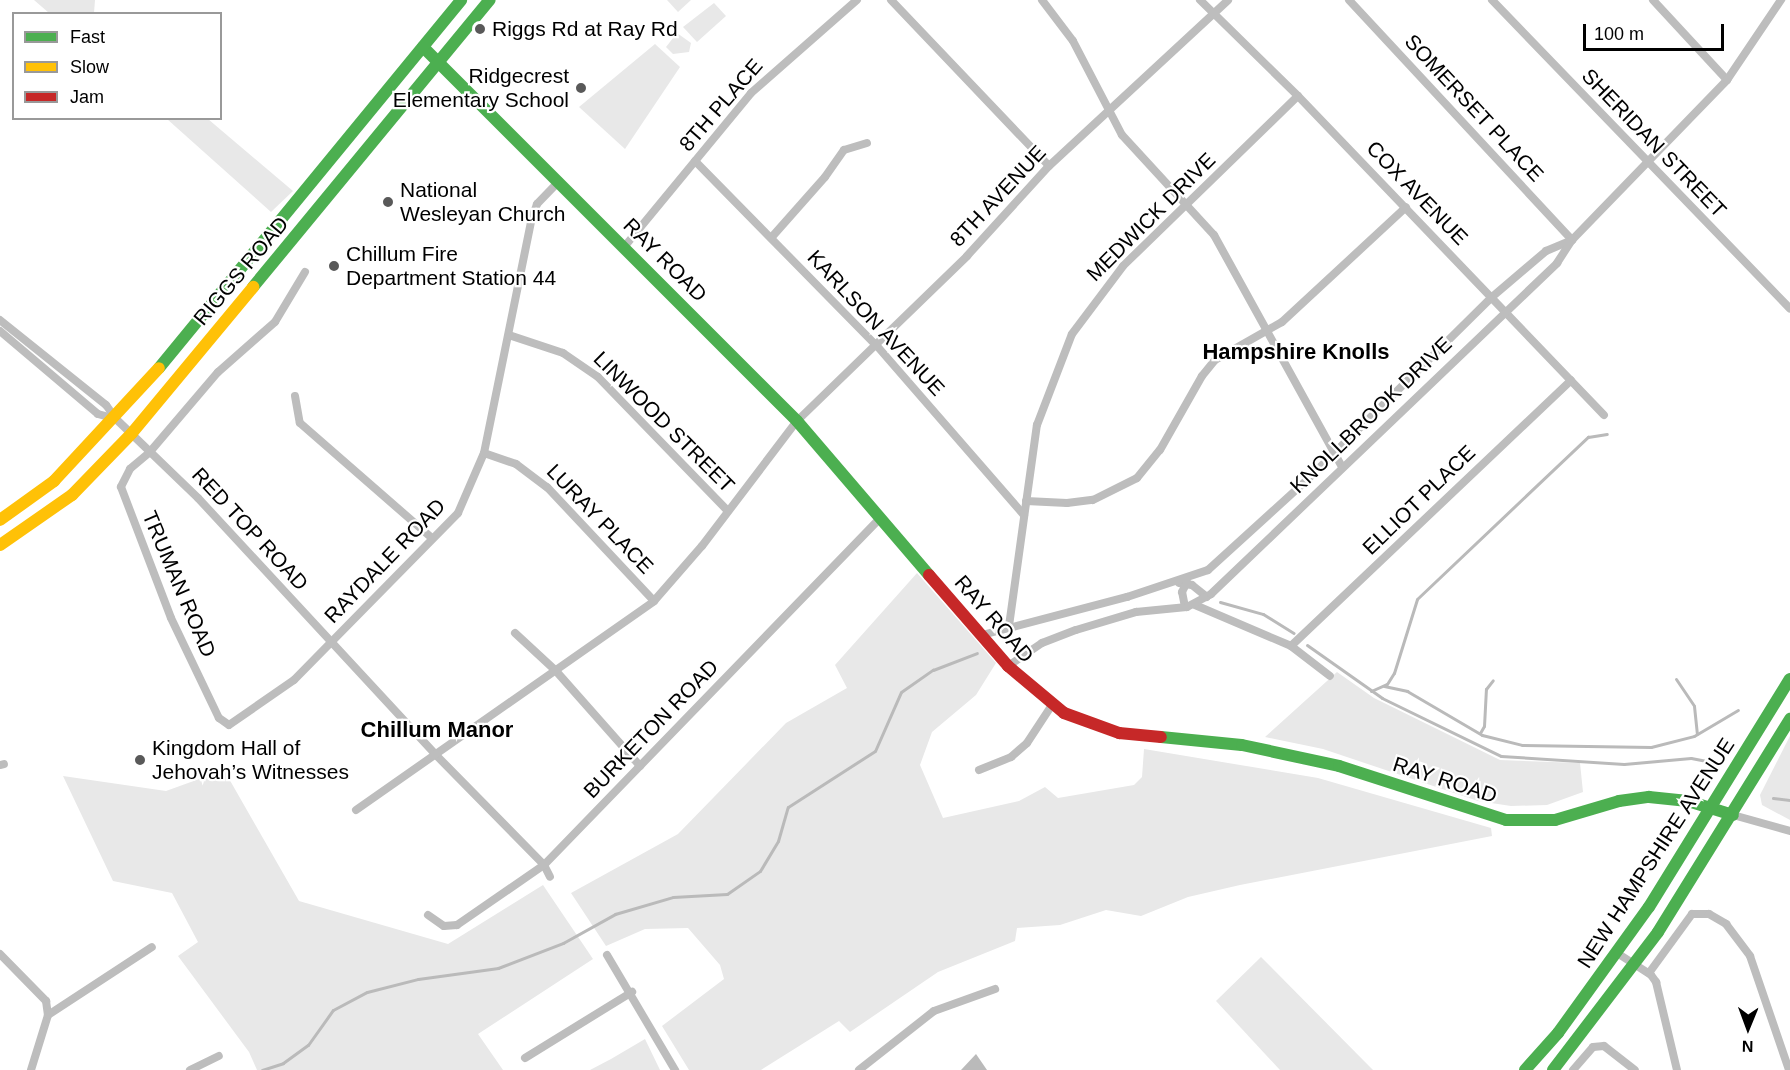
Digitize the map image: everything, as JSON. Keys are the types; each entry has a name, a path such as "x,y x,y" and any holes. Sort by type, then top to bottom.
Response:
{"main road":[{"name":"RIGGS ROAD","path":"0,520 6,511 54,482 116,419 461,0"},
{"name":"RIGGS ROAD","path":"0,545 72,495 132,433 490,0"},
{"name":"RAY ROAD","path":"423,47 625,246 796,421 1008,666 1052,705 1087,724 1119,733 1242,746 1298,756 1506,820 1555,820 1619,801 1649,797 1669,797 1713,806 1733,815"},
{"name":"NEW HAMPSHIRE AVENUE","path":"1525,1070 1617,953 1713,806 1790,679"},
{"name":"NEW HAMPSHIRE AVENUE","path":"1553,1070 1635,964 1733,815 1790,719"}],"street":[{"name":"8TH PLACE","path":"625,246 756,87 857,0"},
{"path":"891,0 1049,166"},
{"path":"1042,0 1081,56 1107,113 1140,158 1187,203 1214,235 1342,467"},
{"name":"COX AVENUE","path":"1200,0 1298,96 1507,311 1604,415"},
{"name":"8TH AVENUE","path":"356,810 654,601 796,421 877,346 971,251 1049,166 1228,0"},
{"name":"SOMERSET PLACE","path":"1349,0 1572,240"},
{"name":"SHERIDAN STREET","path":"1492,0 1790,309"},
{"path":"1653,0 1726,80"},
{"name":"KNOLLBROOK DRIVE","path":"1189,606 1207,597 1557,263 1572,240 1726,80 1781,0"},
{"name":"MEDWICK DRIVE","path":"1009,626 1041,408 1072,334 1104,287 1298,96"},
{"path":"771,238 844,150 867,143"},
{"name":"KARLSON AVENUE","path":"695,161 877,346 1024,515"},
{"name":"RAYDALE ROAD","path":"236,722 283,690 458,513 484,453 531,218 537,204 559,181"},
{"path":"1026,501 1079,502 1106,496 1127,485 1160,450 1202,376 1215,360 1238,345 1267,332 1332,278 1406,207"},
{"name":"KNOLLBROOK DRIVE","path":"982,635 1181,582 1221,559 1335,453 1492,297 1546,251 1572,240"},
{"path":"150,452 226,363 275,322 305,272"},
{"path":"0,320 106,405 116,419"},
{"path":"0,331 98,414 116,419"},
{"name":"LINWOOD STREET","path":"509,335 563,353 591,372 727,510"},
{"name":"ELLIOT PLACE","path":"1292,646 1570,380"},
{"path":"294,396 300,423 432,538"},
{"name":"RED TOP ROAD","path":"116,419 132,433 435,754 544,865 550,877"},
{"name":"TRUMAN ROAD","path":"150,452 130,469 122,481 121,494 199,679 222,722 236,722"},
{"name":"LURAY PLACE","path":"484,453 516,465 548,487 654,601"},
{"name":"BURKETON ROAD","path":"428,915 444,926 457,925 544,865 880,518"},
{"path":"1181,582 1189,606"},
{"path":"1181,582 1207,597"},
{"path":"1008,666 1042,643 1076,630 1136,612 1189,606 1292,646 1330,676"},
{"path":"515,633 556,671 640,766"},
{"path":"978,770 1011,757 1027,743 1052,705"},
{"path":"1733,815 1790,831"},
{"path":"1649,973 1687,920 1701,912 1726,924 1740,938 1789,1070"},
{"path":"48,1015 152,947"},
{"path":"1617,953 1649,973 1660,992 1677,1070"},
{"path":"0,954 46,1001 48,1015 31,1070"},
{"path":"608,955 632,992 675,1070"},
{"path":"859,1070 940,1008 995,989"},
{"path":"525,1058 632,992"},
{"path":"1573,1070 1593,1047 1604,1046 1635,1070"},
{"path":"190,1070 219,1056"}],"shaded area":[{"path":"34,0 95,0 94,12 48,12"},
{"path":"667,0 691,0 678,12"},
{"path":"714,3 726,16 697,42 683,27"},
{"path":"677,33 691,43 689,52 673,54 666,47"},
{"path":"655,44 680,67 625,149 579,107"},
{"path":"168,120 209,120 293,191 271,212"},
{"path":"917,573 996,663 976,695 932,732 920,765 943,818 1019,801 1045,787 1058,798 1134,785 1142,777 1144,749 1318,778 1491,828 1492,836 1240,885 1188,897 1141,916 1106,910 1060,925 1017,928 1015,941 938,972 850,1032 839,1021 761,1070 689,1070 662,1026 724,979 720,965 688,928 645,929 606,946 571,893 678,834 786,723 847,688 835,665"},
{"path":"1337,672 1374,698 1500,760 1580,763 1583,792 1547,805 1511,806 1478,801 1323,749 1265,737"},
{"path":"1790,736 1790,820 1762,805 1760,795"},
{"path":"224,770 299,901 448,944 543,885 593,959 478,1034 503,1070 257,1070 249,1052 178,956 198,942 172,893 113,881 63,776 166,791"},
{"path":"1261,957 1373,1070 1280,1070 1216,1001"},
{"path":"645,1039 660,1070 590,1070 611,1059"},
{"path":"976,1054 987,1070 961,1070"}],"waterway":[{"path":"1371,691 1387,684 1394,673 1417,599 1588,437 1607,434"},
{"path":"1220,602 1263,614 1293,633"},
{"path":"1307,645 1382,698 1501,756 1624,764 1691,758 1712,762"},
{"path":"262,1070 283,1063 308,1045 333,1010 367,992 418,979 498,968 563,943 615,914 673,897 727,894 760,871 778,841 788,807 875,751 901,692 933,670 977,653"},
{"path":"1676,679 1694,706 1697,734"},
{"path":"1480,733 1484,726 1486,689 1493,680"},
{"path":"1384,686 1407,691 1482,735 1522,745 1651,747 1694,736 1738,710"},
{"path":"1773,798 1790,800"}],"traffic: fast":[{"path":"159,368 461,0"},
{"path":"253,287 490,0"},
{"path":"423,47 797,421 929,575"},
{"path":"1525,1070 1558,1033 1649,907 1790,679"},
{"path":"1553,1070 1658,932 1790,719"},
{"path":"1161,737 1242,745 1339,766 1506,820 1555,820 1619,801 1649,797 1688,801 1733,815"}],"traffic: slow":[{"path":"0,545 72,495 132,433 253,287"},
{"path":"0,520 54,481 159,368"}],"traffic: jam":[{"path":"929,575 1008,666 1064,713 1119,733 1161,737"}],"place":[{"name":"Riggs Rd at Ray Rd","path":"480,29"},
{"name":"Ridgecrest Elementary School","path":"581,88"},
{"name":"National Wesleyan Church","path":"388,202"},
{"name":"Chillum Fire Department Station 44","path":"334,266"},
{"name":"Kingdom Hall of Jehovah’s Witnesses","path":"140,760"}],"district":[{"name":"Hampshire Knolls","path":"1296,352"},
{"name":"Chillum Manor","path":"437,730"}]}
